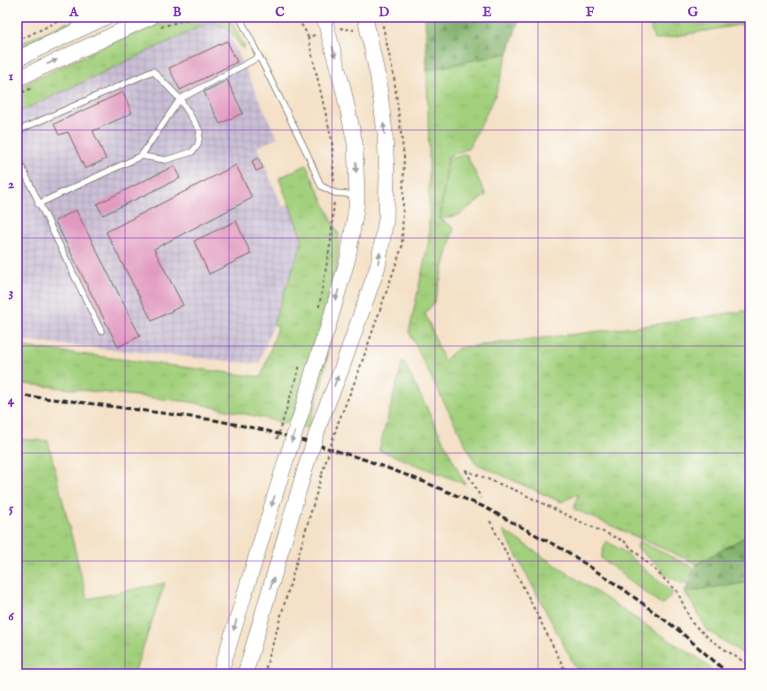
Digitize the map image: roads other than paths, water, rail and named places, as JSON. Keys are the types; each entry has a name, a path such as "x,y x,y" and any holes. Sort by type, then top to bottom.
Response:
{"main road":[{"path":"17,60 77,23 106,17"},
{"path":"17,79 151,17"},
{"path":"246,674 322,417 340,373 378,266 386,219 387,176 378,78 364,17"},
{"path":"220,674 348,258 356,209 357,195 355,143 343,88 323,20"}],"lane":[{"path":"241,20 307,153 321,186 335,193 357,195"},
{"path":"38,204 141,156 180,99 259,57"},
{"path":"17,131 153,71 180,99 200,132 198,145 192,152 166,160 141,156"},
{"path":"17,157 38,204 101,331"}],"railway":[{"path":"17,395 214,420 264,430 366,460 422,481 484,507 566,551 623,589 677,629 729,674"}]}
